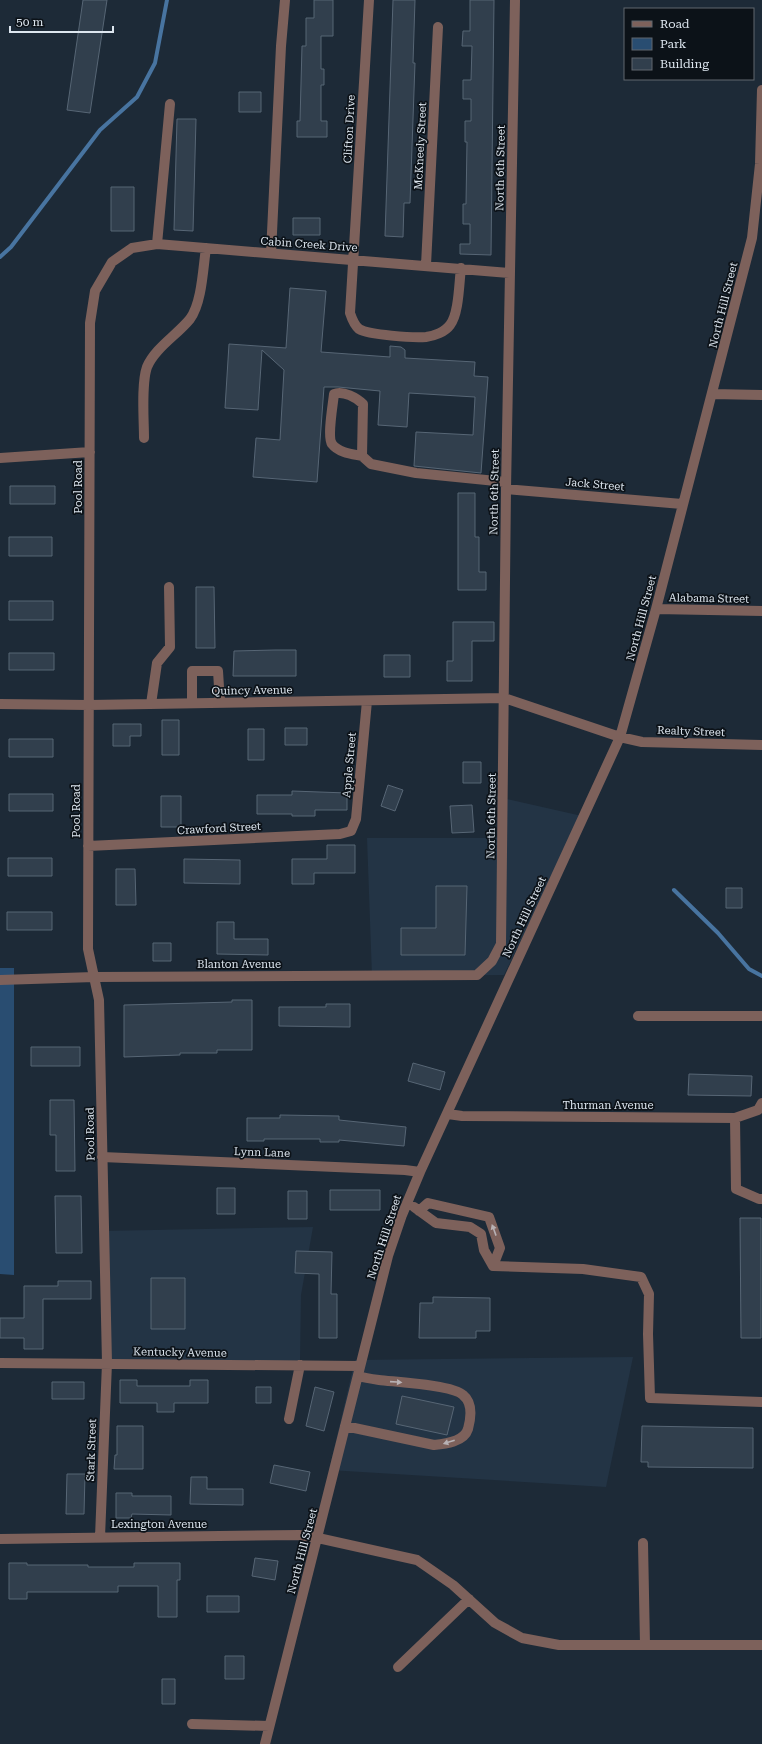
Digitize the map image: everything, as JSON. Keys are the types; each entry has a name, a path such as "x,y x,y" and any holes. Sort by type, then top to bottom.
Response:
{"street":[{"path":"271,253 281,46 285,0"},
{"name":"Clifton Drive","path":"369,0 350,313 354,322 359,328 371,334 425,337 437,334 450,326 455,316 461,268"},
{"name":"North 6th Street","path":"477,975 492,961 501,944 509,272 515,0"},
{"name":"McKneely Street","path":"426,266 438,27"},
{"name":"North Hill Street","path":"265,1744 388,1256 407,1202 507,982 586,816 620,737 656,610 682,504 752,238 760,164 762,90"},
{"path":"157,244 170,104"},
{"name":"Cabin Creek Drive","path":"112,262 132,248 157,244 509,272"},
{"path":"144,438 145,385 147,368 155,355 190,318 197,306 206,248"},
{"name":"Pool Road","path":"107,1363 99,1000 88,949 90,323 95,291 112,262"},
{"name":"Jack Street","path":"362,456 363,404 358,399 338,392 334,394 330,437 332,444 343,452 362,456 372,464 416,473 506,485 682,504"},
{"path":"712,394 762,395"},
{"path":"0,458 90,452"},
{"path":"151,704 157,663 170,647 169,587"},
{"name":"Alabama Street","path":"656,610 762,611"},
{"path":"192,703 192,671 218,671 220,703"},
{"name":"Quincy Avenue","path":"0,704 151,704 504,698"},
{"name":"Realty Street","path":"504,698 620,737 642,742 762,746"},
{"name":"Apple Street","path":"351,831 356,819 367,701"},
{"name":"Crawford Street","path":"88,846 340,834 351,831"},
{"name":"Blanton Avenue","path":"0,980 94,977 477,975"},
{"path":"638,1016 762,1016"},
{"name":"Thurman Avenue","path":"448,1114 462,1116 735,1118 758,1110 762,1103"},
{"path":"735,1118 736,1188 762,1199"},
{"name":"Lynn Lane","path":"102,1157 405,1170 420,1172"},
{"path":"407,1202 436,1223 470,1228 481,1234 484,1250 494,1266"},
{"path":"419,1211 428,1203 489,1217 500,1248 494,1266"},
{"path":"494,1266 583,1269 641,1277 649,1294 648,1334 650,1398 762,1402"},
{"name":"Kentucky Avenue","path":"0,1363 360,1366"},
{"name":"Stark Street","path":"100,1537 107,1363"},
{"path":"289,1418 300,1365"},
{"path":"345,1426 434,1445 445,1444 460,1439 468,1430 471,1412 467,1400 459,1392 414,1383 378,1380 358,1376"},
{"name":"Lexington Avenue","path":"0,1539 300,1535 417,1560 453,1584 495,1623 522,1638 559,1645 762,1645"},
{"path":"643,1544 645,1645"},
{"path":"398,1667 469,1599"},
{"path":"192,1724 269,1726"}],"shaded area":[{"path":"502,798 582,816 504,975 372,976 367,838 501,838"},
{"path":"313,1227 301,1295 300,1361 104,1364 101,1231"},
{"path":"633,1357 606,1487 329,1470 355,1360"}],"green space":[{"path":"0,968 14,968 14,1275 0,1274"}],"building":[{"path":"83,0 107,0 90,113 67,110"},
{"path":"314,0 333,0 333,36 321,36 321,69 324,69 324,85 321,85 321,121 327,121 327,137 297,137 297,121 300,121 302,46 306,46 306,18 314,18"},
{"path":"393,0 415,0 413,63 415,63 410,203 404,203 403,237 385,236"},
{"path":"470,0 494,0 491,255 460,254 460,244 470,244 470,224 463,224 463,204 466,204 467,142 465,142 465,121 471,121 471,99 463,99 463,80 471,80 472,46 462,46 463,31 470,31"},
{"path":"239,92 261,92 261,112 239,112"},
{"path":"177,119 196,119 193,231 174,230"},
{"path":"111,187 134,187 134,231 111,231"},
{"path":"293,218 320,218 320,235 293,235"},
{"path":"290,288 326,291 321,352 390,357 390,346 401,347 405,350 405,358 475,362 474,376 488,377 481,473 414,466 416,432 473,435 475,397 409,393 407,427 378,425 380,391 324,387 317,482 253,477 256,438 280,440 284,370 262,350 258,410 225,408 229,344 286,348"},
{"path":"10,486 55,486 55,504 10,504"},
{"path":"458,493 475,493 475,537 479,537 479,572 486,572 486,590 458,590"},
{"path":"9,537 52,537 52,556 9,556"},
{"path":"196,587 214,587 215,648 196,648"},
{"path":"9,601 53,601 53,620 9,620"},
{"path":"453,622 494,622 494,641 472,641 472,681 447,681 447,661 453,661"},
{"path":"296,650 296,676 233,676 234,651"},
{"path":"9,653 54,653 54,670 9,670"},
{"path":"384,655 410,655 410,677 384,677"},
{"path":"162,720 179,720 179,755 162,755"},
{"path":"113,724 141,724 141,736 130,736 130,746 113,746"},
{"path":"285,728 307,728 307,745 285,745"},
{"path":"248,729 264,729 264,760 248,760"},
{"path":"9,739 53,739 53,757 9,757"},
{"path":"463,762 481,762 481,783 463,783"},
{"path":"388,785 403,790 395,811 381,806"},
{"path":"292,791 347,793 347,810 315,810 315,816 292,816 292,814 257,814 257,795 292,795"},
{"path":"9,794 53,794 53,811 9,811"},
{"path":"161,796 181,796 181,827 161,827"},
{"path":"472,805 474,832 452,833 450,806"},
{"path":"327,845 355,845 355,873 314,873 314,884 292,884 292,859 327,859"},
{"path":"8,858 52,858 52,876 8,876"},
{"path":"184,859 240,860 240,884 184,883"},
{"path":"116,869 135,869 136,905 116,905"},
{"path":"436,886 467,886 465,955 401,955 401,928 436,928"},
{"path":"726,888 742,888 742,908 726,908"},
{"path":"7,912 52,912 52,930 7,930"},
{"path":"217,922 234,922 234,939 268,939 268,955 217,954"},
{"path":"153,943 171,943 171,961 153,961"},
{"path":"232,1000 252,1000 252,1050 217,1050 217,1053 180,1053 180,1055 124,1057 124,1005 232,1002"},
{"path":"326,1004 350,1004 350,1027 279,1026 279,1007 326,1007"},
{"path":"31,1047 80,1047 80,1066 31,1066"},
{"path":"413,1063 445,1072 440,1090 408,1081"},
{"path":"689,1074 752,1076 751,1096 688,1095"},
{"path":"50,1100 74,1100 75,1171 56,1171 56,1135 50,1135"},
{"path":"280,1115 339,1116 339,1120 406,1127 404,1146 339,1140 339,1142 320,1142 320,1139 264,1139 264,1141 247,1141 247,1118 280,1118"},
{"path":"217,1188 235,1188 235,1214 217,1214"},
{"path":"330,1190 380,1190 380,1210 330,1210"},
{"path":"288,1191 307,1191 307,1219 288,1219"},
{"path":"55,1196 81,1196 82,1253 56,1253"},
{"path":"740,1218 761,1218 761,1338 741,1338"},
{"path":"296,1251 332,1252 331,1294 337,1294 337,1338 319,1338 319,1274 295,1273"},
{"path":"151,1278 185,1278 185,1329 151,1329"},
{"path":"58,1281 91,1281 91,1299 43,1299 43,1349 24,1349 24,1338 0,1338 0,1318 24,1318 24,1286 58,1286"},
{"path":"433,1297 490,1298 490,1331 476,1331 476,1338 419,1338 420,1303 433,1303"},
{"path":"120,1380 137,1380 137,1386 190,1386 190,1380 208,1380 208,1403 174,1403 174,1412 157,1412 157,1403 120,1403"},
{"path":"52,1382 84,1382 84,1399 52,1399"},
{"path":"256,1387 271,1387 271,1403 256,1403"},
{"path":"315,1387 334,1392 324,1431 306,1426"},
{"path":"402,1396 454,1407 447,1435 396,1424"},
{"path":"117,1426 143,1426 143,1469 114,1469 115,1455 117,1455"},
{"path":"642,1426 753,1428 753,1468 648,1467 648,1462 641,1462"},
{"path":"274,1465 310,1472 306,1491 270,1483"},
{"path":"67,1474 85,1474 84,1514 66,1514"},
{"path":"191,1477 207,1477 207,1489 243,1489 243,1505 190,1504"},
{"path":"116,1493 132,1493 132,1496 171,1496 171,1515 132,1514 131,1518 116,1518"},
{"path":"255,1558 278,1561 275,1580 252,1576"},
{"path":"9,1563 27,1563 27,1565 88,1565 88,1567 134,1567 134,1563 180,1563 180,1580 177,1580 177,1617 158,1617 158,1586 118,1586 118,1592 27,1592 27,1599 9,1599"},
{"path":"207,1596 239,1596 239,1612 207,1612"},
{"path":"225,1656 244,1656 244,1679 225,1679"},
{"path":"162,1679 175,1679 175,1704 162,1704"}],"waterway":[{"path":"0,257 11,247 100,130 137,97 155,63 167,0"},
{"path":"674,890 718,933 749,969 762,976"}]}
